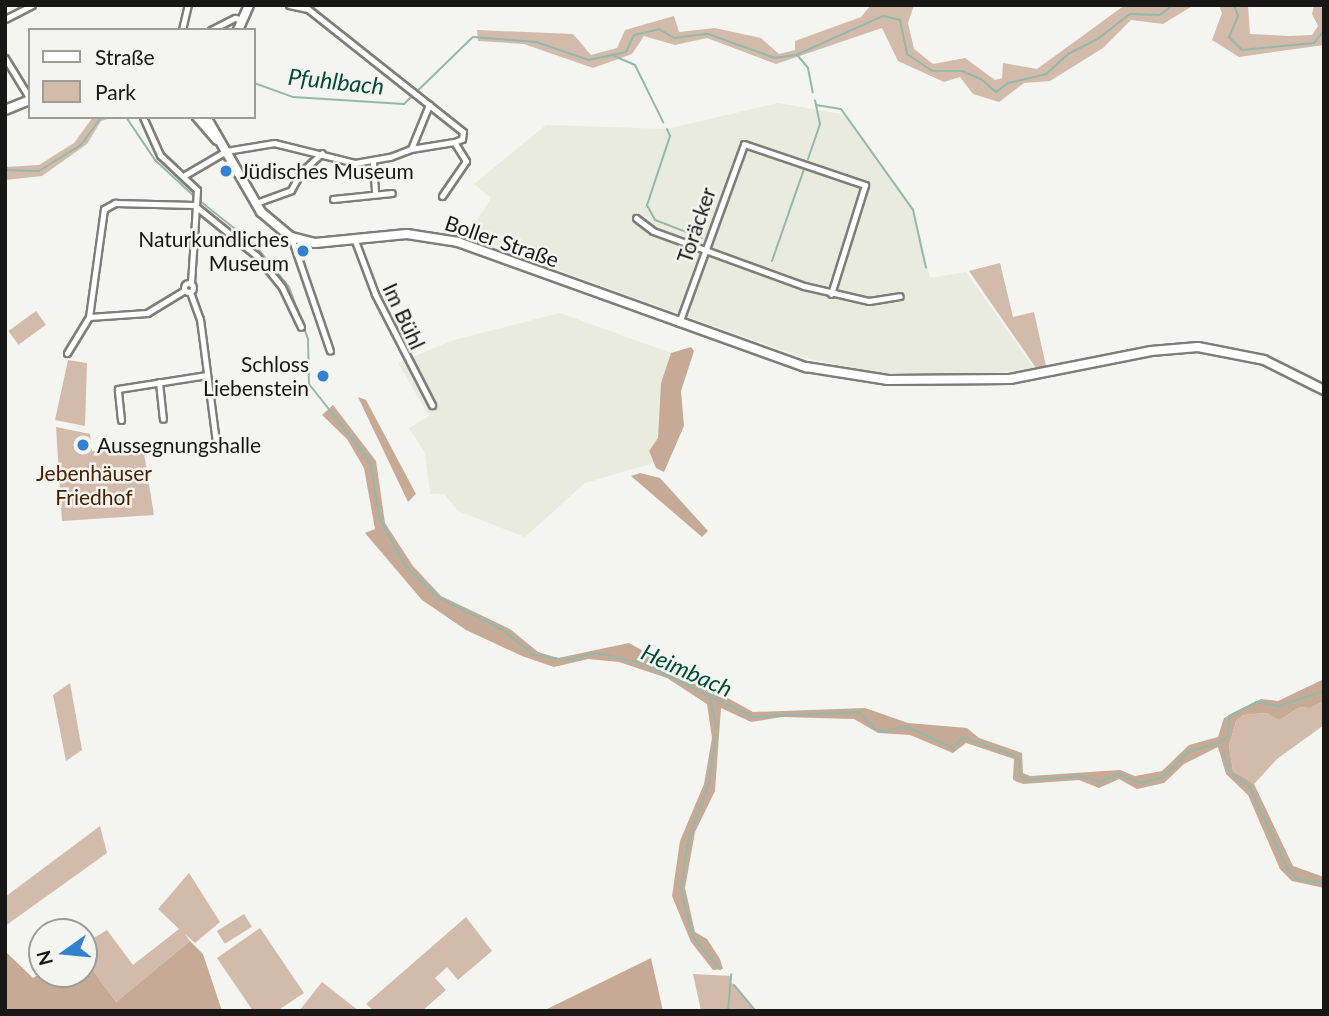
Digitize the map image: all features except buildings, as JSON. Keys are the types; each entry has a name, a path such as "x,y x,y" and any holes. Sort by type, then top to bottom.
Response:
{"main road":[{"path":"238,28 239,19 249,5"},
{"path":"5,110 28,100"},
{"path":"199,119 226,151"},
{"path":"207,119 256,203 269,221 291,237"},
{"name":"Boller Straße","path":"291,237 315,243 407,234 458,242 679,324 806,367 856,376 1010,379 1151,351 1198,347 1264,360 1324,390"}],"street":[{"path":"5,19 32,5"},
{"path":"182,28 188,5"},
{"path":"185,175 226,151 274,143 355,163 373,162 411,149 454,142 464,136 453,120 415,96 310,7 289,5"},
{"path":"216,28 239,19"},
{"path":"5,58 28,96"},
{"path":"411,149 429,105"},
{"path":"89,317 147,313 188,291 191,284 196,193 185,175 156,149 144,119"},
{"path":"442,196 466,162 454,142"},
{"name":"Toräcker","path":"679,324 741,146 749,143 865,186 831,294"},
{"path":"256,203 291,191 301,172 322,153"},
{"path":"373,162 374,194"},
{"path":"332,199 392,193"},
{"path":"67,354 89,317 104,209 115,203 194,204 257,256 282,287 301,327"},
{"path":"636,218 653,231 831,294 869,301 901,296"},
{"path":"291,237 330,351"},
{"name":"Im Bühl","path":"354,238 375,293 432,405"},
{"path":"188,291 200,318 218,450"},
{"path":"121,420 118,389 207,375"},
{"path":"159,382 163,419"}],"shaded area":[{"path":"778,103 847,115 914,209 930,278 966,272 1034,368 983,374 876,373 801,357 474,240 471,230 491,198 474,184 546,125 667,129"},
{"path":"560,313 671,353 661,383 658,438 649,451 653,463 585,483 525,537 458,511 444,494 430,494 425,453 409,428 429,416 398,363 454,340"},
{"path":"691,347 694,351 681,391 684,426 664,472 656,468 649,451 658,438 661,383 671,353"},
{"path":"358,397 366,400 416,494 408,502"},
{"path":"333,405 376,461 385,523 413,566 441,596 510,629 538,652 558,658 629,643 753,712 865,708 908,723 967,728 979,738 1022,753 1023,773 1030,776 1120,770 1135,776 1162,771 1189,745 1218,737 1224,718 1261,699 1278,701 1324,679 1324,701 1310,708 1300,707 1279,720 1266,713 1243,715 1236,721 1229,746 1233,771 1254,784 1293,866 1324,877 1324,888 1292,881 1280,869 1248,795 1226,774 1218,747 1184,764 1164,783 1137,789 1119,779 1099,788 1079,780 1023,784 1013,780 1014,759 966,743 953,753 910,735 878,733 854,719 782,717 751,722 721,708 715,791 695,832 685,888 695,932 707,939 720,959 723,969 713,970 691,942 672,896 680,841 704,784 712,738 707,704 667,678 619,662 588,659 554,667 522,656 466,630 422,600 365,533 375,529 364,468 347,439 322,415"},
{"path":"640,473 660,478 708,531 702,537 631,476"},
{"path":"190,941 203,954 222,1011 5,1011 5,951 28,973 28,988 98,988 98,977 116,1002"},
{"path":"651,958 663,1011 543,1011"}],"green space":[{"path":"871,5 914,5 908,23 914,49 933,64 965,58 995,80 1002,78 1003,63 1037,69 1125,5 1194,5 1163,24 1131,20 1103,48 1050,81 1024,83 999,102 973,94 960,77 944,82 898,61 882,28 776,64 707,38 675,45 644,36 632,54 593,68 524,44 478,41 477,30 573,34 591,55 617,48 625,30 674,16 679,32 715,28 761,38 779,54 795,50 795,41 861,17"},
{"path":"1219,5 1248,5 1250,34 1290,36 1312,35 1318,26 1312,14 1314,5 1324,5 1324,45 1239,57 1212,40 1222,13"},
{"path":"92,119 108,119 101,121 87,144 42,176 5,180 5,167 39,165 74,143"},
{"path":"1000,263 1013,317 1034,312 1046,366 1036,368 969,271"},
{"path":"36,311 46,325 18,345 8,331"},
{"name":"Jebenhäuser Friedhof","path":"68,360 87,363 85,426 55,420"},
{"name":"Jebenhäuser Friedhof","path":"56,427 90,434 92,451 143,447 154,515 62,521"},
{"path":"70,683 82,750 66,761 53,695"},
{"path":"1324,701 1324,725 1277,759 1254,784 1233,771 1229,746 1236,721 1243,715 1266,713 1279,720 1300,707 1310,708"},
{"path":"100,826 107,853 5,926 5,897"},
{"path":"189,873 220,922 195,943 185,934 190,941 116,1002 98,977 98,935 107,930 133,965 179,929 158,909"},
{"path":"244,914 252,927 225,944 217,931"},
{"path":"466,917 492,951 458,980 447,967 435,978 446,990 422,1011 374,1011 366,1004"},
{"path":"260,928 304,993 277,1011 253,1011 217,958"},
{"path":"693,974 731,976 731,982 755,1011 701,1011"},
{"path":"322,982 359,1011 299,1011"}],"waterway":[{"name":"Pfuhlbach","path":"256,84 293,97 404,104 473,37 536,42 589,60 626,52 634,35 659,29 674,38 708,34 775,58 796,55 883,16 900,20 907,54 932,71 962,71 981,79 996,92 1008,83 1046,74 1068,54 1099,38 1130,14 1160,15 1173,5"},
{"name":"Pfuhlbach","path":"1234,5 1238,16 1229,37 1242,50 1314,43 1324,30"},
{"name":"Pfuhlbach","path":"1324,7 1324,20"},
{"path":"614,56 635,65 663,122"},
{"path":"798,56 808,68 813,93"},
{"path":"808,159 820,124 815,101"},
{"path":"816,105 841,109 913,210 926,268"},
{"name":"Pfuhlbach","path":"5,170 39,171 81,145 100,119"},
{"name":"Heimbach","path":"127,119 155,160 195,197"},
{"path":"667,129 670,136 647,205 655,220 702,238"},
{"path":"772,261 804,169"},
{"name":"Heimbach","path":"200,201 254,244 289,287 308,339 309,384 370,461 380,519 405,565 437,597 503,630 534,655 567,660 596,653 642,663 753,717 859,712 875,729 885,732 906,726 953,748 963,737 1018,757 1020,776 1031,780 1082,776 1099,782 1119,774 1140,783 1161,778 1189,752 1223,741 1228,736 1229,716 1256,702 1279,706 1324,691"},
{"path":"709,694 717,729"},
{"path":"716,735 709,783 688,841 681,889 693,937 720,969"},
{"path":"1224,754 1229,771 1249,786 1287,868 1297,879 1324,883"},
{"path":"728,1011 731,974"},
{"path":"734,985 756,1011"}],"place":[{"name":"Jüdisches Museum","path":"226,171"},
{"name":"Naturkundliches Museum","path":"303,251"},
{"name":"Schloss Liebenstein","path":"323,376"},
{"name":"Aussegnungshalle","path":"83,445"}]}
